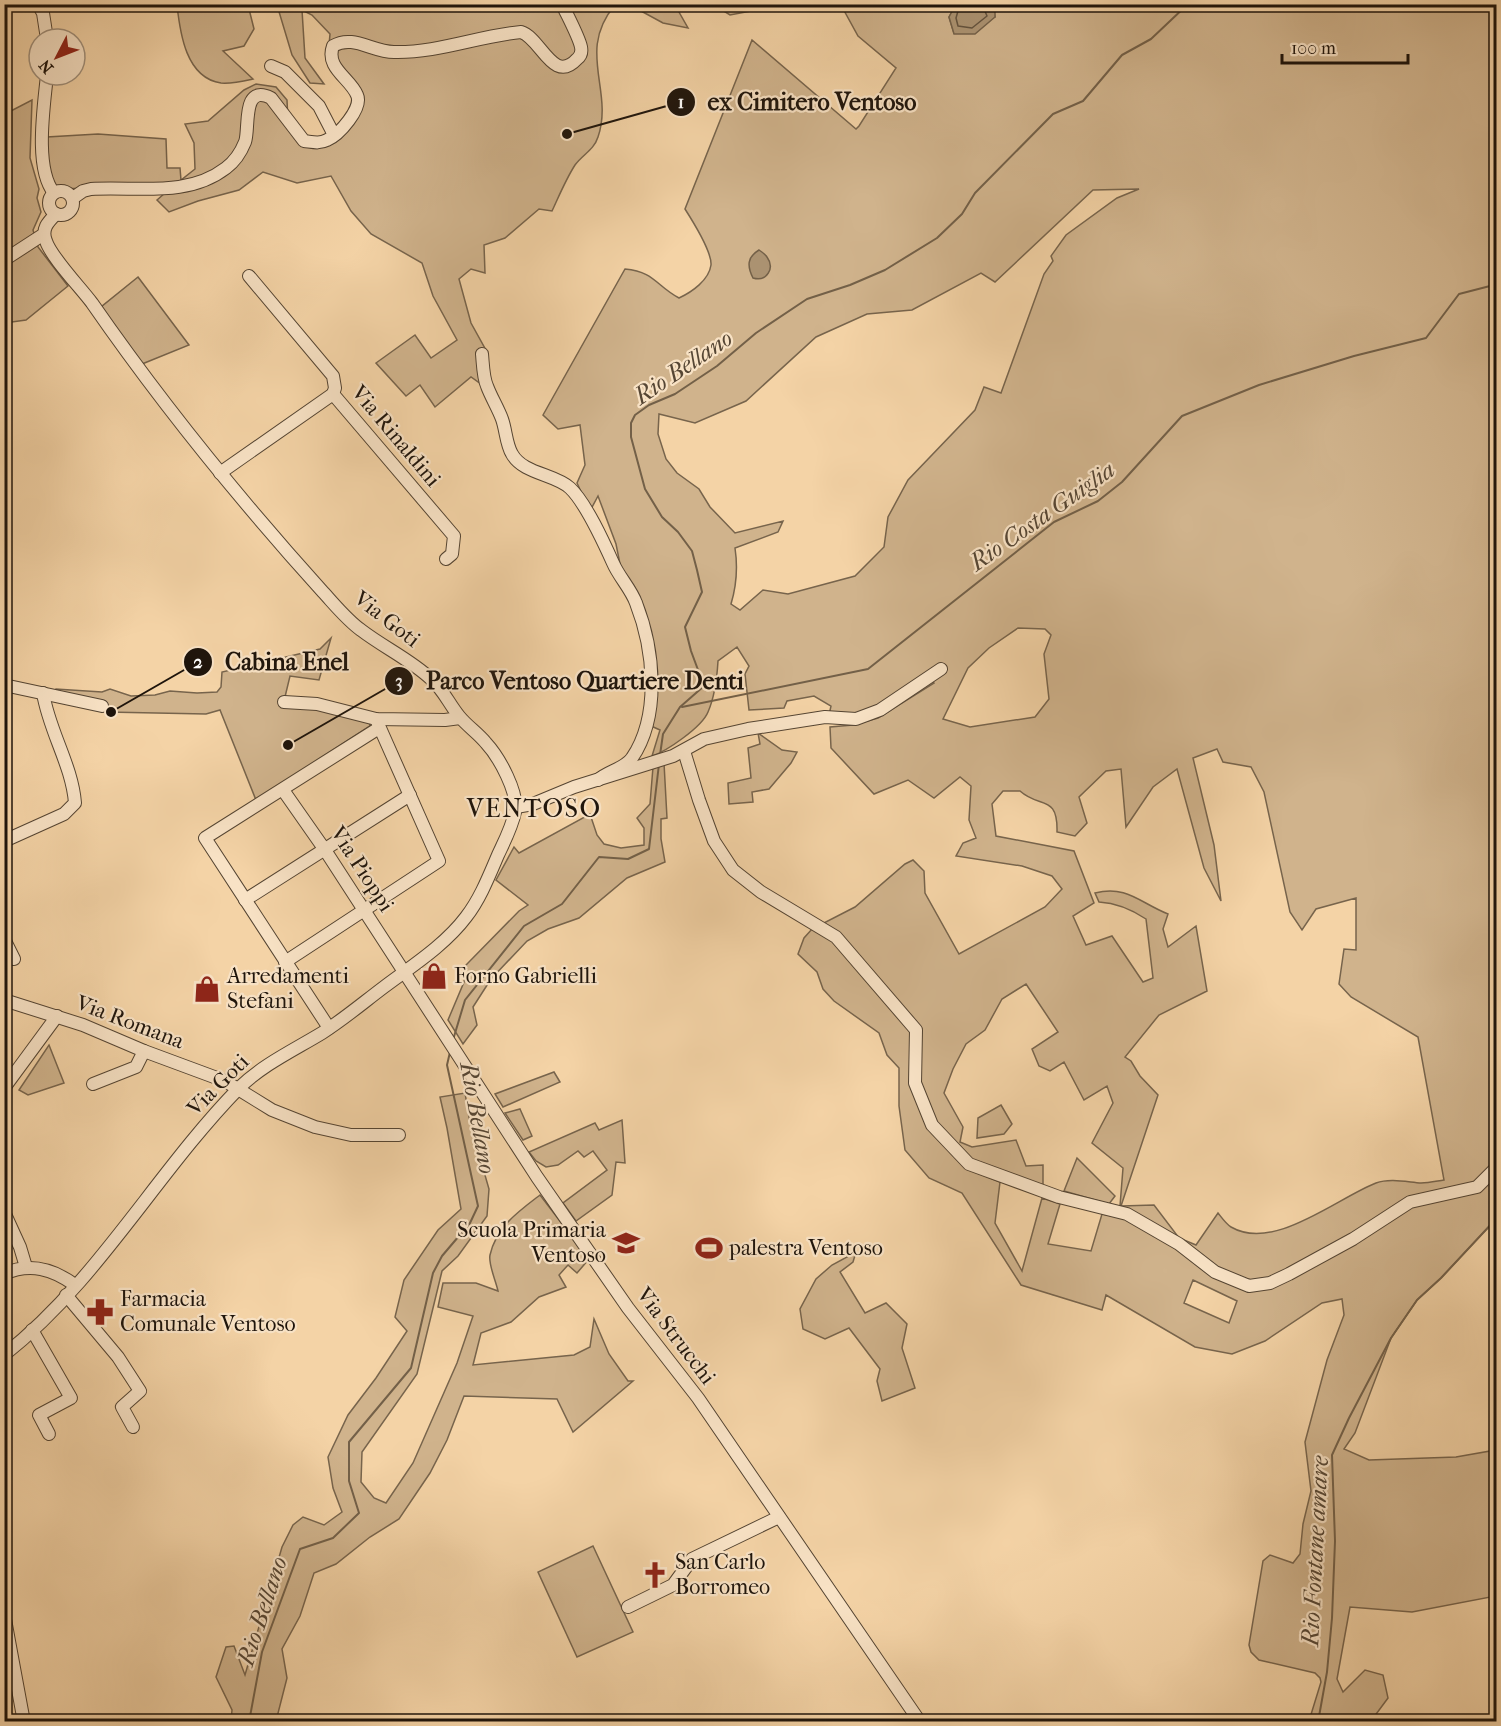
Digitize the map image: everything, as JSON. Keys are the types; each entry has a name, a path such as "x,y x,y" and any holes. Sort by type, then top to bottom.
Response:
{"street":[{"path":"38,4 43,13 45,27"},
{"path":"73,198 91,189 179,189 207,179 226,168 237,157 246,141 248,109 256,96 266,95 271,98 304,141 317,143 328,140 353,114 358,100 357,95 344,80 331,57 333,46 341,41 349,40 390,52 419,52 521,32 527,34 547,58 563,68 570,67 581,56 582,47 562,4"},
{"path":"271,66 285,72 319,106 334,135"},
{"path":"46,87 43,140 44,173 54,193"},
{"path":"66,191 73,198 74,206 70,212 63,215 56,214 49,206 50,198 54,193 66,191"},
{"path":"4,260 44,234 48,222 56,214"},
{"name":"Via Goti","path":"4,1355 33,1330 66,1296 132,1219 204,1127 238,1089 270,1064 329,1028 404,972 440,944 466,917 488,878 512,824 516,807 512,788 494,752 460,718 441,689 429,676 358,628 322,592 220,473 134,364 88,297 49,247 44,234"},
{"path":"249,276 333,376 335,388 333,394"},
{"path":"482,354 485,384 502,418 512,455 540,475 563,482 578,498 618,573 636,601 645,631 651,692 646,728 631,758 598,780"},
{"name":"Via Rinaldini","path":"220,473 333,394 454,536 452,554 446,559"},
{"path":"516,807 533,804 574,787 684,751 699,740 748,729 825,717 856,719 880,710 941,669"},
{"path":"4,685 102,706"},
{"path":"4,841 64,814 75,803 74,786 51,725 43,693"},
{"path":"284,702 317,704 377,724 460,718"},
{"path":"329,1028 205,838 283,790 377,724"},
{"path":"285,962 439,861 377,724"},
{"path":"684,751 714,841 733,870 761,892 836,937 916,1030 915,1083 932,1125 969,1164 1059,1197 1127,1214 1179,1244 1215,1272 1249,1286 1270,1283 1289,1274 1353,1239 1410,1202 1477,1187 1497,1168"},
{"name":"Via Pioppi","path":"283,790 404,972"},
{"path":"245,900 410,795"},
{"path":"4,939 14,959"},
{"name":"Via Strucchi","path":"404,972 537,1177 618,1295 698,1398 920,1722"},
{"name":"Via Romana","path":"4,1000 84,1025 144,1051 225,1081 272,1110 327,1130 351,1135 399,1135"},
{"path":"4,1088 57,1016"},
{"path":"93,1083 136,1067 144,1051"},
{"path":"4,1212 20,1247 26,1267"},
{"path":"4,1274 26,1267 51,1271 75,1285"},
{"path":"66,1296 118,1357 140,1391 122,1407 133,1427"},
{"path":"33,1330 71,1398 39,1415 49,1434"},
{"path":"628,1607 673,1585 692,1559 779,1517"},
{"path":"4,1614 24,1722"}],"shaded area":[{"path":"177,5 248,5 254,29 244,46 223,51 253,79 221,83 200,73 192,64 187,53"},
{"path":"277,5 615,5 604,22 598,38 597,55 602,120 596,142 575,165 552,211 539,209 505,238 484,245 485,273 471,269 459,279 471,323 487,352 489,381 495,394 471,377 435,407 420,385 406,396 376,363 415,335 431,358 457,340 433,296 422,263 371,234 351,211 331,176 297,183 263,172 239,190 169,212 157,200 173,186 54,189 48,171 47,137 98,134 166,139 167,168 180,168 181,180 195,169 194,143 185,124 208,121 244,90 256,84 276,87 287,100 288,122 304,141 329,140 358,100 328,56 330,34 312,15 302,10 305,58 324,84 310,83 292,55"},
{"path":"630,5 675,5 688,28 663,23"},
{"path":"714,5 761,5 756,10 730,15"},
{"path":"841,5 956,5 949,17 954,33 995,17 994,12 982,5 1496,5 1496,1219 1441,1278 1417,1300 1391,1338 1355,1433 1344,1449 1369,1460 1456,1457 1496,1450 1496,1596 1412,1612 1350,1607 1337,1679 1343,1692 1365,1670 1383,1675 1388,1698 1371,1721 1309,1721 1321,1682 1320,1678 1315,1673 1259,1660 1251,1652 1249,1645 1263,1561 1270,1555 1293,1563 1300,1554 1303,1524 1311,1491 1305,1442 1327,1360 1344,1315 1342,1299 1322,1303 1265,1341 1232,1354 1195,1347 1106,1295 1102,1310 1021,1285 962,1193 929,1178 905,1150 899,1106 899,1068 887,1055 879,1033 834,1001 823,989 817,972 798,954 804,938 812,929 855,907 905,864 913,860 924,871 925,893 959,954 1045,907 1062,889 1052,876 1022,866 956,856 963,843 976,838 969,820 971,786 960,777 934,798 908,780 874,794 831,748 830,727 853,725 878,718 934,683 927,674 877,708 852,715 829,715 831,706 814,696 787,701 784,708 749,710 745,674 749,666 737,647 718,661 714,693 704,718 683,738 652,756 660,730 651,726 654,665 621,569 616,544 598,496 590,511 577,483 585,465 580,425 558,429 543,415 625,269 649,276 679,298 694,289 707,276 711,265 708,252 685,209 752,40 856,129 896,68 858,36","holes":["1139,189 1117,198 1066,235 1051,256 1053,261 1044,274 1001,393 984,387 975,410 908,480 888,517 884,547 855,576 788,594 763,590 740,610 731,604 735,590 735,548 778,532 783,521 735,533 710,507 699,489 677,473 666,459 658,434 659,414 695,423 746,401 816,337 867,314 912,310 981,273 995,282 1093,190","1018,628 1045,629 1051,635 1044,654 1049,699 1035,717 970,727 943,719 968,668 989,648","1217,749 1223,762 1251,767 1264,792 1290,912 1302,930 1316,909 1356,898 1356,950 1344,949 1339,984 1351,997 1418,1037 1444,1180 1424,1183 1393,1181 1376,1183 1305,1220 1266,1233 1248,1233 1231,1227 1218,1213 1196,1245 1179,1238 1154,1205 1121,1206 1158,1095 1140,1076 1131,1061 1125,1057 1159,1015 1207,991 1196,926 1168,947 1163,929 1168,914 1125,893 1116,891 1095,893 1099,902 1124,907 1146,919 1153,978 1143,982 1112,936 1086,945 1073,916 1094,903 1074,851 996,836 992,804 1003,791 1020,791 1051,807 1057,820 1057,832 1075,836 1087,823 1079,797 1106,771 1121,769 1126,827 1153,787 1177,769 1204,868 1221,901 1214,845 1193,758","1026,984 1058,1032 1032,1049 1039,1066 1050,1071 1064,1062 1084,1100 1107,1086 1113,1103 1092,1143 1123,1168 1120,1206 1129,1219 1102,1214 1091,1251 1048,1244 1060,1204 1042,1198 1022,1271 995,1223 1000,1182 978,1173 1043,1186 1043,1165 1026,1166 1016,1140 972,1147 960,1142 963,1127 944,1093 966,1044 985,1030 1002,999","1193,1280 1237,1301 1229,1323 1184,1303"]},
{"path":"32,100 30,158 39,189 37,198 41,212 33,230 38,247 68,286 26,320 5,323 5,114"},
{"path":"138,277 189,345 142,364 101,307"},
{"path":"331,638 319,680 290,676 284,701 368,717 370,726 256,800 220,710 206,714 106,712 53,698 56,689 102,692 110,689 131,696 155,695 170,691 217,692 221,687 222,672 320,649"},
{"path":"758,733 782,750 797,752 791,763 769,789 752,792 753,802 729,804 728,783 751,778 748,748 760,744"},
{"path":"664,763 667,818 661,819 661,839 665,862 627,878 579,918 548,929 527,941 491,979 473,1007 477,1025 463,1044 448,1020 464,982 466,965 519,911 528,905 496,880 514,847 519,853 590,814 597,835 604,844 621,848 644,845 644,828 637,818 650,804 653,767"},
{"path":"49,1045 64,1083 28,1095 19,1090"},
{"path":"554,1072 560,1082 503,1107 495,1094"},
{"path":"465,1093 470,1123 489,1189 487,1216 458,1256 442,1271 417,1374 362,1452 361,1482 374,1498 386,1503 413,1463 457,1363 473,1316 438,1307 443,1283 476,1283 498,1291 490,1263 493,1245 509,1220 540,1195 589,1259 577,1273 568,1265 559,1275 566,1287 539,1297 511,1322 481,1333 473,1365 574,1355 590,1347 594,1319 609,1354 628,1381 633,1381 573,1432 557,1399 464,1396 447,1440 430,1473 399,1519 370,1537 336,1564 314,1573 300,1616 282,1649 287,1678 276,1721 231,1721 232,1710 216,1677 226,1647 234,1646 245,1675 282,1547 293,1525 303,1517 324,1525 342,1512 333,1488 328,1457 348,1415 407,1331 395,1317 404,1280 438,1230 461,1209 440,1097"},
{"path":"1001,1105 1012,1124 1004,1134 977,1138 978,1118"},
{"path":"520,1109 532,1136 523,1140 505,1113"},
{"path":"622,1120 625,1163 616,1162 612,1195 576,1221 563,1203 607,1170 593,1151 584,1157 578,1151 558,1165 546,1167 536,1161 529,1152 595,1123 599,1130"},
{"path":"1077,1158 1115,1196 1109,1204 1064,1191"},
{"path":"856,1252 853,1262 840,1272 865,1313 886,1303 907,1324 902,1348 915,1388 882,1401 877,1381 880,1369 849,1328 825,1339 803,1329 800,1309 816,1279 832,1265"},
{"path":"593,1546 633,1632 577,1657 538,1572"}],"water":[{"path":"956,4 987,6 995,12 995,17 975,34 954,34 949,17"},
{"path":"759,250 767,257 770,270 766,276 758,279 753,278 749,266 750,259"}],"waterway":[{"name":"Rio Bellano","path":"660,755 663,734 680,707 704,686 685,627 702,592 692,551 678,532 662,517 645,489 631,437 631,423 635,415 649,405 675,394 717,366 756,333 807,299 850,285 885,270 937,238 962,214 975,193 1053,114 1083,101 1122,55 1151,39 1188,4"},
{"name":"Rio Costa Guiglia","path":"682,707 868,669 1054,522 1098,501 1122,482 1182,416 1259,385 1354,356 1426,338 1459,294 1490,286 1496,276"},
{"name":"Rio Bellano","path":"453,1040 465,1000 524,926 562,904 599,857 628,859 649,849 659,764"},
{"name":"Rio Bellano","path":"249,1722 262,1652 300,1549 333,1538 359,1513 349,1481 349,1442 411,1368 433,1273 442,1256 470,1223 478,1206 447,1065 450,1052"},
{"name":"Rio Fontane amare","path":"1318,1722 1327,1672 1332,1618 1335,1541 1332,1455 1391,1338 1417,1300 1441,1278 1496,1219"}],"place":[{"name":"ex Cimitero Ventoso","path":"567,134"},
{"name":"Cabina Enel","path":"111,712"},
{"name":"Parco Ventoso Quartiere Denti","path":"288,745"},
{"name":"Forno Gabrielli","path":"434,976"},
{"name":"Arredamenti Stefani","path":"207,989"},
{"name":"Scuola Primaria Ventoso","path":"626,1243"},
{"name":"palestra Ventoso","path":"709,1248"},
{"name":"Farmacia Comunale Ventoso","path":"100,1312"},
{"name":"San Carlo Borromeo","path":"655,1575"}],"district":[{"name":"VENTOSO","path":"534,808"}]}
